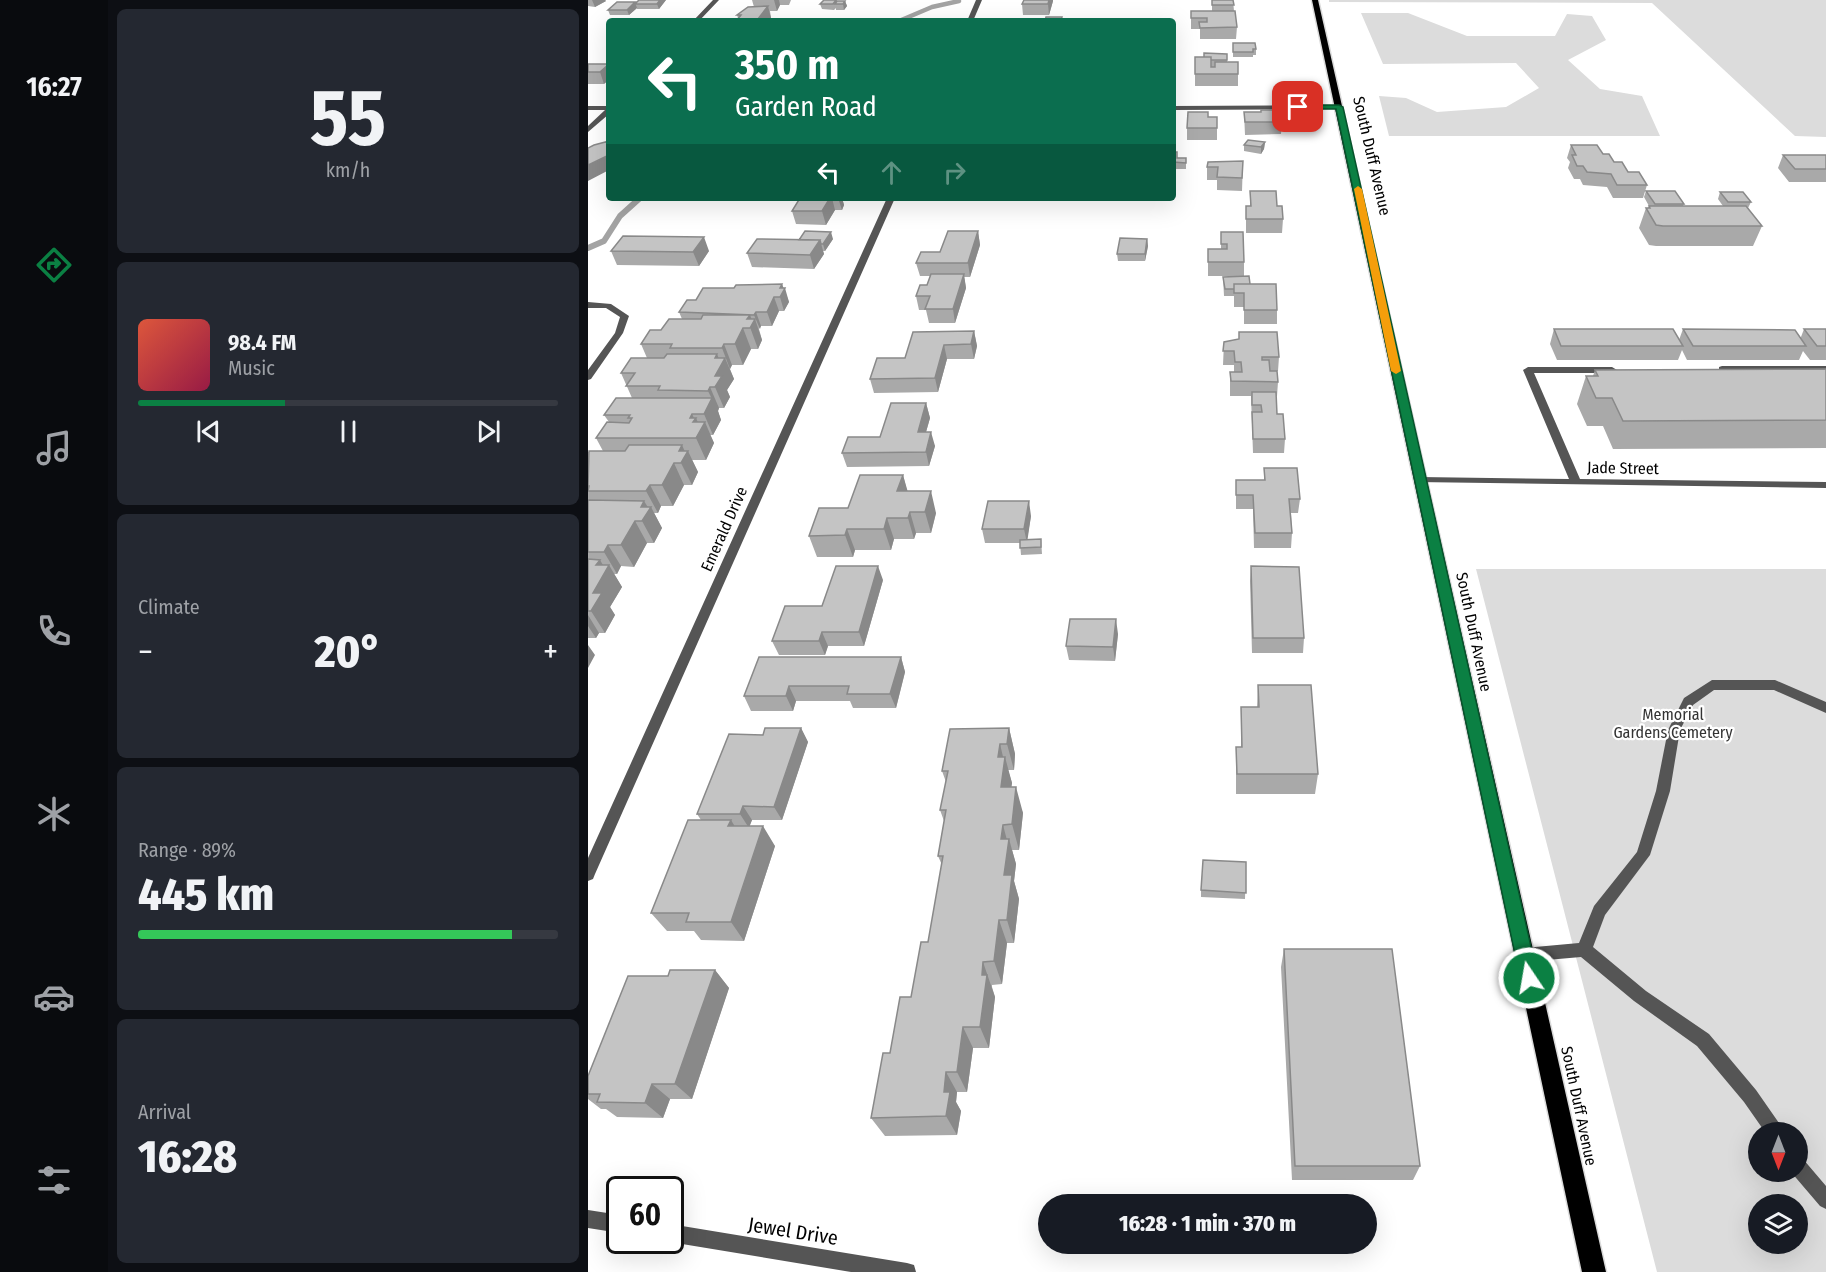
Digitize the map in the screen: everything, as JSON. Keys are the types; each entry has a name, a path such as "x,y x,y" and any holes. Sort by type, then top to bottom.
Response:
{"main road":[{"name":"South Duff Avenue","path":"1315,0 1594,1272"}],"street":[{"path":"699,18 716,0"},
{"path":"970,18 979,0"},
{"path":"1176,108 1339,107"},
{"path":"588,108 606,109"},
{"path":"588,130 606,112"},
{"name":"Emerald Drive","path":"588,874 890,201"},
{"path":"588,305 608,306 625,316 619,333 588,377"},
{"path":"1707,369 1826,369"},
{"path":"1576,482 1528,370 1623,370"},
{"name":"Jade Street","path":"1420,480 1826,485"},
{"path":"1584,950 1599,911 1643,855 1663,791 1674,730 1688,702 1712,685 1775,685 1826,708"},
{"path":"1524,955 1584,950 1640,996 1703,1040 1750,1096 1768,1122"},
{"path":"1808,1178 1826,1200"},
{"path":"588,1219 606,1222"},
{"name":"Jewel Drive","path":"684,1235 907,1272"}],"green space":[{"path":"1329,0 1826,0 1826,137 1795,136 1652,3 1329,2"},
{"path":"1361,13 1408,13 1467,36 1555,36 1567,14 1592,16 1606,40 1568,60 1600,89 1642,96 1660,136 1389,136 1379,96 1406,98 1437,112 1506,107 1539,88 1516,63 1383,64"},
{"name":"Memorial Gardens Cemetery","path":"1476,569 1826,569 1826,1272 1657,1272"}],"building":[{"path":"639,0 660,0 657,4 635,4"},
{"path":"824,0 836,0 833,4 820,4"},
{"path":"1024,0 1049,0 1048,4 1022,4"},
{"path":"1212,0 1233,0 1234,5 1212,5"},
{"path":"837,1 845,1 843,4 835,4"},
{"path":"617,2 635,2 627,10 608,10"},
{"path":"768,6 759,18 739,18 741,15 737,15 748,7"},
{"path":"1191,11 1235,11 1237,27 1200,28 1199,22 1207,22 1207,18 1191,18"},
{"path":"1233,43 1255,43 1256,49 1253,49 1253,52 1233,52"},
{"path":"1204,53 1227,54 1227,60 1211,60 1211,57 1204,57"},
{"path":"1195,57 1211,57 1211,67 1215,67 1215,62 1238,62 1238,74 1195,74"},
{"path":"588,64 606,64 600,72 588,72"},
{"path":"1261,110 1280,112 1282,122 1245,122 1244,112 1261,112"},
{"path":"1188,112 1208,112 1208,117 1217,117 1217,128 1187,128"},
{"path":"1248,140 1265,142 1261,147 1244,145"},
{"path":"606,142 606,156 588,165 588,148"},
{"path":"1571,145 1597,145 1603,154 1609,154 1614,162 1622,162 1628,172 1639,172 1647,185 1617,185 1611,174 1587,172 1583,166 1577,166 1572,155 1576,155"},
{"path":"1176,152 1177,158 1186,158 1186,163 1176,162"},
{"path":"1783,155 1826,155 1826,169 1795,169"},
{"path":"1243,161 1242,178 1217,177 1218,167 1207,167 1208,162"},
{"path":"1250,191 1276,191 1277,206 1282,206 1283,219 1246,219 1246,206 1251,206"},
{"path":"1646,191 1675,191 1684,204 1655,204"},
{"path":"1720,192 1743,192 1751,202 1728,202"},
{"path":"798,201 828,201 822,211 792,211"},
{"path":"1649,206 1746,206 1762,226 1656,225 1646,208 1650,208"},
{"path":"805,231 831,232 821,244 820,240 799,240"},
{"path":"948,231 978,231 968,263 916,263 921,252 940,252"},
{"path":"1221,232 1243,232 1244,262 1208,262 1208,249 1227,249 1227,244 1221,244"},
{"path":"623,236 704,237 693,252 611,251"},
{"path":"1120,238 1147,239 1145,254 1117,254"},
{"path":"757,239 820,240 810,255 747,253"},
{"path":"931,274 964,274 953,309 925,309 930,296 916,296 920,285 927,285"},
{"path":"1249,276 1250,284 1234,284 1234,289 1225,289 1223,277"},
{"path":"782,284 780,288 785,288 780,297 774,297 767,312 756,312 754,315 679,312 687,300 696,300 703,288"},
{"path":"1234,284 1276,284 1277,310 1244,310 1244,293 1234,293"},
{"path":"703,315 750,315 747,319 755,319 750,328 743,328 735,344 724,344 722,348 670,348 672,344 641,344 650,330 661,330 669,319 701,319"},
{"path":"1554,329 1673,329 1683,346 1561,346"},
{"path":"1683,329 1795,330 1806,346 1693,346"},
{"path":"1804,329 1826,329 1826,346 1817,346"},
{"path":"974,331 971,344 944,345 935,378 870,379 877,358 905,358 913,332"},
{"path":"1239,332 1277,332 1279,357 1262,357 1262,360 1269,360 1270,371 1277,371 1278,382 1231,381 1230,372 1242,372 1241,362 1235,362 1234,351 1223,351 1224,342 1239,339"},
{"path":"667,354 717,354 715,358 725,358 715,376 722,376 715,387 710,387 708,391 658,390 660,386 626,386 635,373 621,373 631,358 664,358"},
{"path":"1826,369 1826,420 1623,421 1612,398 1596,398 1586,376 1598,376 1595,370"},
{"path":"1252,392 1276,392 1277,414 1283,414 1285,439 1253,439 1252,412 1262,412 1261,405 1252,405"},
{"path":"616,398 712,398 704,414 692,414 690,418 696,418 693,422 705,422 696,438 596,438 607,422 629,423 632,418 628,418 630,415 604,415"},
{"path":"891,403 926,403 918,432 931,432 926,452 842,453 848,437 880,437"},
{"path":"629,445 682,445 679,451 688,451 681,463 674,463 662,485 650,485 646,491 588,491 589,451 625,451"},
{"path":"1264,468 1297,468 1300,499 1289,499 1292,533 1255,533 1253,495 1236,495 1236,480 1265,480"},
{"path":"860,475 903,475 897,491 931,491 925,512 910,512 908,518 887,518 884,529 847,529 845,535 809,536 819,508 848,508"},
{"path":"588,500 644,501 641,507 651,507 642,521 635,521 621,545 608,545 604,552 588,552"},
{"path":"988,501 1029,501 1024,529 982,529"},
{"path":"1041,539 1041,547 1020,548 1020,540"},
{"path":"588,559 600,560 596,565 609,565 593,593 602,593 591,611 588,611"},
{"path":"836,566 878,566 859,632 822,632 819,641 772,641 785,606 822,606"},
{"path":"1251,566 1299,567 1304,638 1253,638"},
{"path":"1070,619 1116,619 1113,647 1066,646"},
{"path":"759,657 901,657 890,694 847,694 849,686 789,686 786,696 744,696"},
{"path":"1258,685 1311,685 1318,774 1237,774 1236,747 1242,747 1241,707 1259,707"},
{"path":"765,728 801,728 774,807 743,806 740,814 697,814 729,734 763,735"},
{"path":"1009,728 1007,744 1000,744 998,757 1005,757 1001,787 1016,787 1012,824 1003,825 1001,839 1009,839 1004,875 1012,875 1007,920 999,920 994,961 983,962 982,975 987,975 980,1027 963,1027 957,1072 946,1072 944,1092 950,1092 946,1116 871,1118 883,1053 890,1053 900,997 911,997 921,942 928,942 943,856 938,856 946,810 940,810 948,771 942,771 950,729"},
{"path":"688,820 731,820 728,826 763,826 731,922 686,922 689,913 651,913"},
{"path":"1203,860 1246,862 1246,893 1201,890"},
{"path":"1284,949 1392,949 1420,1166 1295,1166"},
{"path":"670,970 715,970 675,1084 652,1084 645,1103 597,1102 600,1094 588,1094 588,1076 628,976 668,976"}],"waterway":[{"path":"906,18 932,7 959,1"},
{"path":"588,248 604,241 620,216 637,201"}],"slow traffic":[{"path":"1358,189 1396,371"}],"route":[{"path":"1298,107 1339,107 1529,978"}]}
